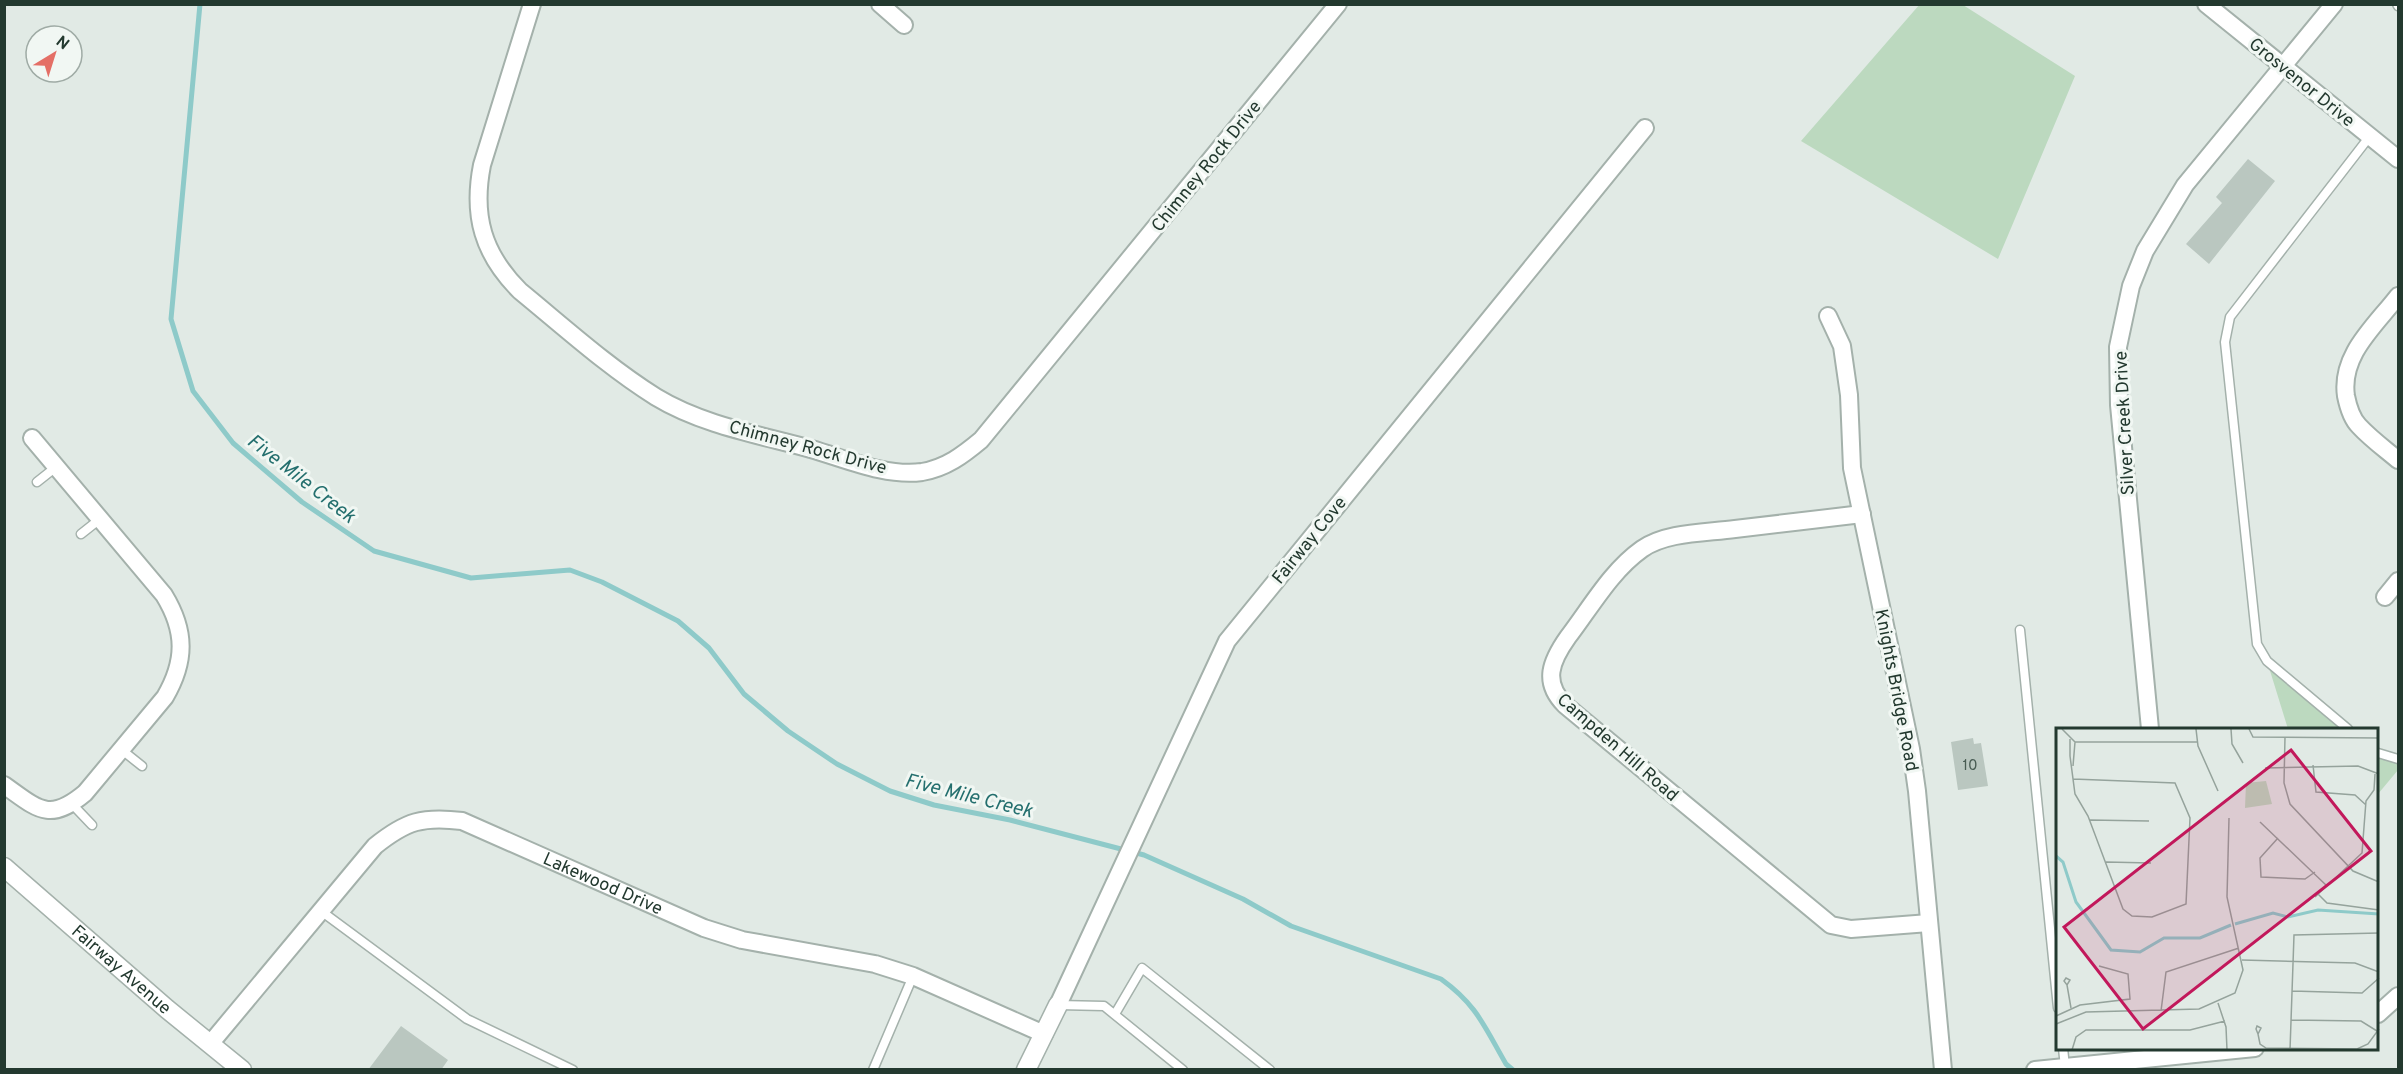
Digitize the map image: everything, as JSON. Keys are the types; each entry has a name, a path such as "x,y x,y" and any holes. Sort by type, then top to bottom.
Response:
{"street":[{"name":"Chimney Rock Drive","path":"532,4 482,165 478,185 481,228 488,249 507,278 633,382 659,399 736,428 886,470 920,472 950,463 981,440 1338,4"},
{"path":"880,4 904,24"},
{"name":"Grosvenor Drive","path":"2206,4 2398,159"},
{"name":"Silver Creek Drive","path":"2150,728 2119,405 2117,364 2125,309 2145,251 2185,185 2334,4"},
{"name":"Fairway Cove","path":"1058,1005 1227,641 1645,128"},
{"path":"2397,302 2354,351 2347,368 2345,386 2348,404 2358,425 2398,460"},
{"name":"Knights Bridge Road","path":"1828,316 1842,346 1849,395 1852,468 1911,749 1943,1070"},
{"path":"4,785 40,809 52,811 72,804 85,793 165,697 175,680 181,657 180,632 174,611 165,595 32,438"},
{"name":"Campden Hill Road","path":"1862,514 1674,537 1643,548 1620,567 1560,648 1551,668 1551,683 1557,697 1565,705 1821,918 1839,928 1851,929 1929,923"},
{"path":"2385,597 2398,581"},
{"name":"Lakewood Drive","path":"210,1044 375,846 405,824 437,818 462,821 704,928 742,940 848,957 914,976 1044,1034"},
{"name":"Fairway Avenue","path":"4,867 167,1009 242,1070"},
{"path":"2379,1013 2398,996"},
{"path":"1026,1070 1058,1005"},
{"path":"2035,1070 2181,1058 2240,1050"}],"lane":[{"path":"2347,728 2267,661 2257,644 2225,342 2230,317 2370,136"},
{"path":"37,482 56,467"},
{"path":"81,534 100,519"},
{"path":"2020,630 2056,988"},
{"path":"122,750 142,766"},
{"path":"2379,753 2398,759"},
{"path":"72,804 92,825"},
{"path":"321,911 467,1019 573,1070"},
{"path":"1115,1014 1142,968 1270,1070"},
{"path":"873,1070 914,976"},
{"path":"1058,1005 1104,1006 1183,1070"},
{"path":"2063,1050 2065,1067"}],"green space":[{"path":"1920,4 1963,5 2075,76 1998,259 1801,141"},
{"path":"2267,661 2346,728 2288,728"},
{"path":"2379,753 2398,759 2398,770 2379,793"}],"building":[{"path":"2248,159 2275,181 2209,264 2186,244 2222,203 2216,197"},
{"path":"1973,738 1974,744 1981,743 1988,786 1958,790 1951,742"},
{"path":"401,1026 448,1060 441,1070 368,1070"}],"waterway":[{"name":"Five Mile Creek","path":"200,4 171,319 193,391 233,443 302,502 374,551 471,578 570,570 602,582 678,621 709,648 744,694 788,731 837,764 890,791 934,805 1010,820 1144,855 1243,899 1291,926 1441,979 1472,1007 1506,1064 1513,1070"}]}
